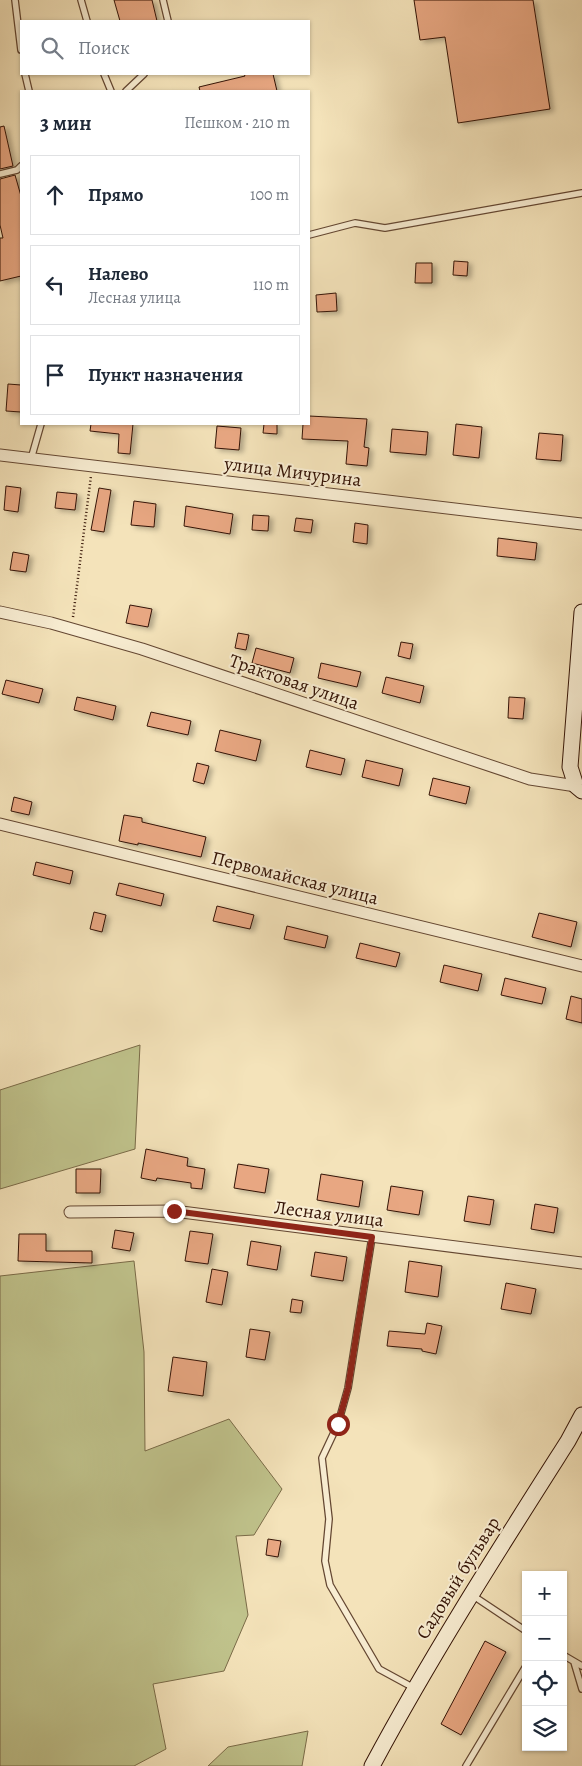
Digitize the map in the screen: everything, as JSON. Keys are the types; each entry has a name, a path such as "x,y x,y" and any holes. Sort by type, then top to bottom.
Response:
{"street":[{"name":"улица Мичурина","path":"0,455 582,524"},
{"name":"Трактовая улица","path":"0,612 72,628 142,649 530,779 579,788"},
{"path":"579,788 570,767 570,747 582,612"},
{"name":"Первомайская улица","path":"0,824 582,966"},
{"name":"Лесная улица","path":"70,1212 174,1211 582,1264"},
{"name":"Садовый бульвар","path":"372,1766 414,1688 470,1594 568,1441 582,1415"}],"lane":[{"path":"15,0 20,42"},
{"path":"81,0 87,20"},
{"path":"164,0 168,20"},
{"path":"26,75 29,90"},
{"path":"104,75 111,90"},
{"path":"127,90 143,75"},
{"path":"0,174 17,170 20,167"},
{"path":"310,235 355,223 385,228 582,193"},
{"path":"31,459 41,425"},
{"path":"372,1237 348,1388 338,1424 322,1458 329,1519 325,1561 330,1585 379,1669 414,1688"},
{"path":"470,1594 522,1628"},
{"path":"567,1658 582,1666"},
{"path":"574,1662 582,1689"},
{"path":"466,1766 522,1673"}],"path":[{"path":"72,628 92,466"}],"green space":[{"path":"140,1045 135,1149 0,1189 0,1090"},
{"path":"134,1261 144,1352 145,1451 229,1419 282,1489 254,1535 236,1536 248,1615 224,1671 153,1684 166,1749 134,1766 0,1766 0,1276"},
{"path":"308,1731 302,1766 208,1766 228,1747"}],"building":[{"path":"114,0 152,0 157,20 120,20"},
{"path":"414,0 533,0 550,109 458,123 445,37 420,40"},
{"path":"273,75 277,90 200,90 199,87 245,76"},
{"path":"4,126 13,166 0,169 0,127"},
{"path":"15,175 20,192 20,276 0,281 0,238 3,238 0,225 0,179"},
{"path":"454,261 468,262 467,276 453,275"},
{"path":"416,263 432,263 432,283 415,283"},
{"path":"336,293 337,311 317,312 316,295"},
{"path":"8,384 20,385 20,412 6,411"},
{"path":"310,416 367,419 364,447 369,448 367,466 346,464 348,441 302,439 303,425 310,425"},
{"path":"456,424 482,427 479,458 453,455"},
{"path":"91,425 133,425 130,454 118,453 119,434 90,431"},
{"path":"264,425 277,425 277,434 263,433"},
{"path":"217,426 241,428 239,450 215,448"},
{"path":"392,429 428,432 426,455 390,452"},
{"path":"539,433 563,435 561,461 536,459"},
{"path":"6,486 21,488 18,512 4,510"},
{"path":"99,488 111,490 104,532 91,530"},
{"path":"57,492 77,494 75,510 55,508"},
{"path":"134,501 156,504 154,527 131,525"},
{"path":"186,506 233,514 230,534 184,526"},
{"path":"253,515 269,516 268,531 252,530"},
{"path":"296,518 313,520 311,533 294,531"},
{"path":"355,523 368,525 367,544 353,542"},
{"path":"498,538 537,543 535,560 497,556"},
{"path":"13,552 29,555 26,572 10,570"},
{"path":"130,605 152,609 148,627 126,623"},
{"path":"238,633 249,635 246,650 235,648"},
{"path":"401,642 413,644 410,659 398,656"},
{"path":"256,648 294,658 290,673 252,663"},
{"path":"321,663 361,672 357,687 318,678"},
{"path":"386,677 424,686 420,703 382,693"},
{"path":"6,680 43,689 39,703 2,694"},
{"path":"77,697 116,706 113,720 74,710"},
{"path":"509,697 525,698 523,719 508,718"},
{"path":"151,712 191,721 188,735 147,726"},
{"path":"220,730 261,740 256,761 215,751"},
{"path":"310,750 345,759 341,775 306,767"},
{"path":"366,760 403,769 399,786 362,777"},
{"path":"197,763 209,766 204,784 193,781"},
{"path":"433,778 470,787 466,804 429,795"},
{"path":"14,797 32,802 29,815 11,811"},
{"path":"124,815 142,818 142,822 206,837 201,857 138,843 138,845 119,841"},
{"path":"36,862 73,871 70,884 33,875"},
{"path":"119,883 164,894 161,906 116,895"},
{"path":"217,906 254,915 250,929 213,921"},
{"path":"94,912 106,915 102,932 90,929"},
{"path":"539,913 577,922 571,947 532,937"},
{"path":"287,926 328,936 325,948 284,939"},
{"path":"360,943 400,953 396,967 356,958"},
{"path":"444,965 482,974 478,991 440,982"},
{"path":"505,978 546,988 542,1004 501,995"},
{"path":"571,996 582,999 582,1023 566,1019"},
{"path":"146,1149 188,1158 187,1166 205,1169 202,1189 191,1188 191,1183 157,1178 156,1181 141,1178"},
{"path":"238,1164 269,1169 265,1193 234,1188"},
{"path":"76,1169 101,1169 100,1193 76,1193"},
{"path":"321,1174 363,1181 359,1207 317,1200"},
{"path":"391,1186 423,1191 419,1215 387,1210"},
{"path":"468,1196 494,1200 490,1225 464,1221"},
{"path":"535,1204 558,1208 554,1233 531,1229"},
{"path":"115,1230 134,1233 130,1251 112,1248"},
{"path":"190,1231 213,1234 208,1264 185,1261"},
{"path":"19,1234 46,1234 46,1251 92,1251 92,1263 18,1261"},
{"path":"251,1241 281,1246 277,1270 247,1265"},
{"path":"315,1252 347,1257 343,1281 311,1276"},
{"path":"409,1261 442,1266 438,1297 405,1292"},
{"path":"212,1269 228,1272 222,1305 206,1302"},
{"path":"506,1283 536,1289 531,1314 501,1309"},
{"path":"292,1299 303,1301 301,1313 290,1312"},
{"path":"427,1323 442,1326 436,1354 422,1351 422,1349 387,1346 389,1331 425,1334"},
{"path":"250,1329 270,1332 265,1360 246,1357"},
{"path":"173,1357 207,1362 203,1396 168,1391"},
{"path":"268,1539 281,1541 278,1557 266,1555"},
{"path":"485,1641 506,1652 461,1735 441,1724"}],"route":[{"path":"174,1211 372,1237 348,1388 338,1424"}]}
